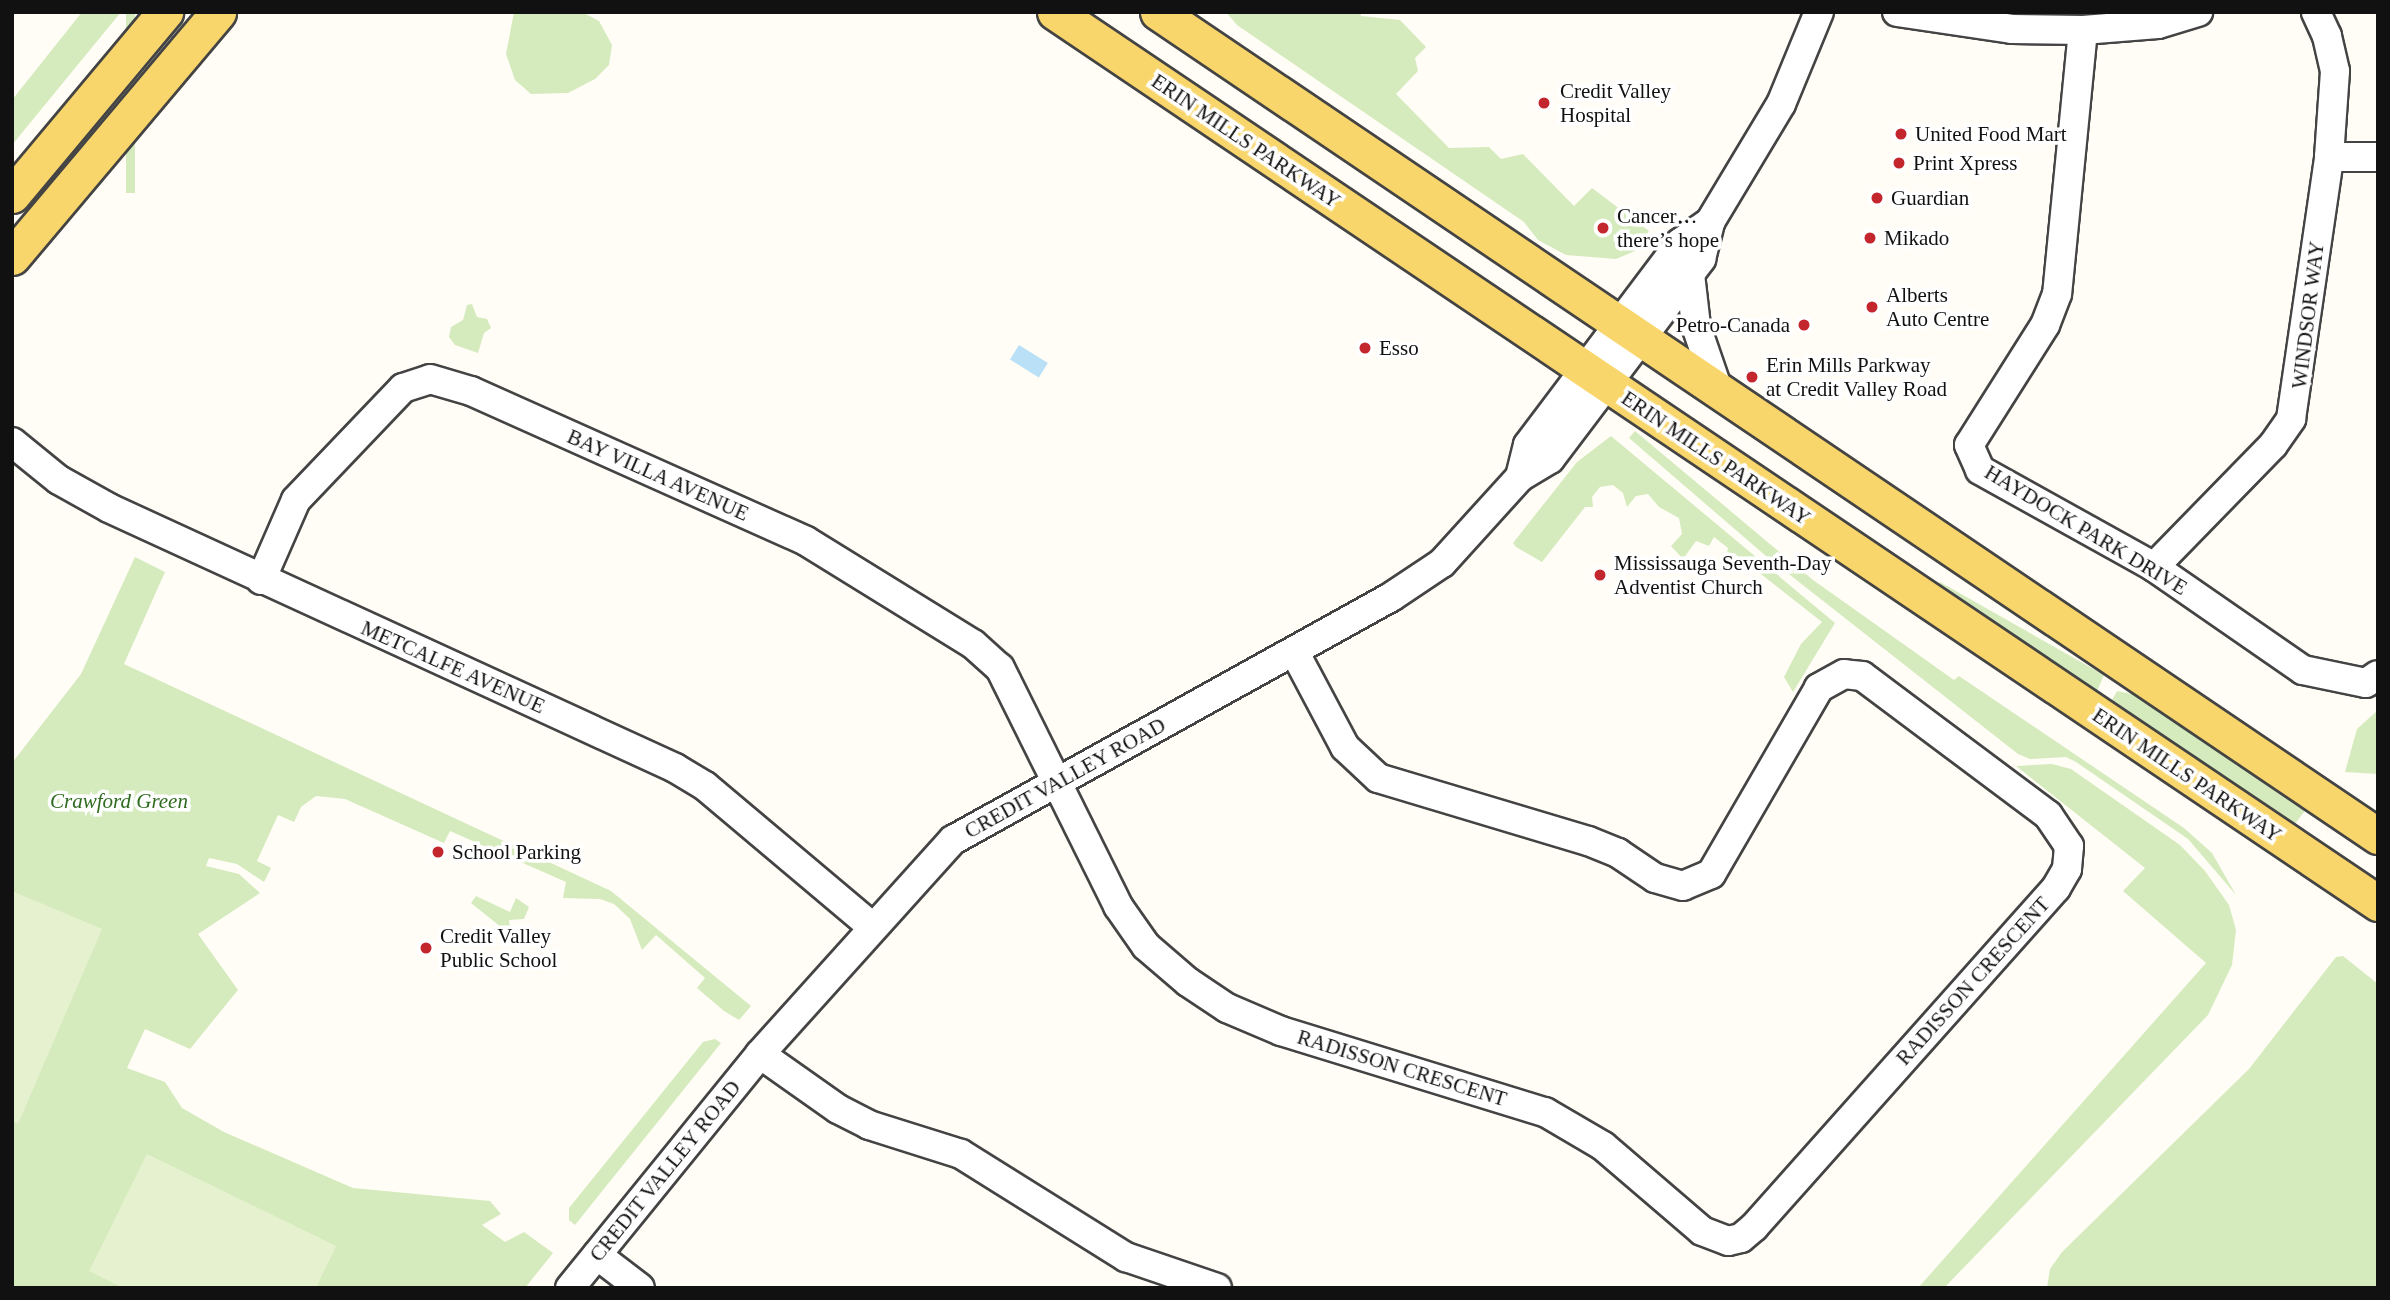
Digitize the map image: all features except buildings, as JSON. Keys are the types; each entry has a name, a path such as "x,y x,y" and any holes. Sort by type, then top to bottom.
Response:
{"main road":[{"path":"12,195 165,12"},
{"path":"12,257 218,12"},
{"name":"ERIN MILLS PARKWAY","path":"1055,12 2378,903"},
{"path":"1158,12 2378,836"},
{"path":"2347,882 2378,846"}],"street":[{"name":"CREDIT VALLEY ROAD","path":"1630,331 1690,274 1701,259 1710,222 1781,104 1819,12"},
{"path":"1897,12 2012,29 2083,30 2158,24 2198,12"},
{"name":"WINDSOR WAY","path":"2154,567 2273,445 2291,419 2329,157 2335,71 2327,36 2316,12"},
{"name":"HAYDOCK PARK DRIVE","path":"2083,30 2057,294 2045,325 1969,445 1980,470 2154,567 2303,670 2366,683 2378,674"},
{"path":"2329,157 2378,157"},
{"name":"CREDIT VALLEY ROAD","path":"570,1288 760,1054 871,926 953,840 1055,780 1295,653 1442,563 1520,477 1528,445 1596,376 1630,331 1681,243 1710,222"},
{"path":"1690,274 1696,326 1718,390"},
{"name":"BAY VILLA AVENUE","path":"261,580 289,511 305,491 403,388 430,379 447,381 806,541 973,644 1010,683 1055,780"},
{"name":"METCALFE AVENUE","path":"12,442 80,493 261,580 675,768 705,786 871,926"},
{"name":"RADISSON CRESCENT","path":"1055,780 1118,906 1146,946 1188,982 1227,1008 1281,1031 1545,1112 1603,1146 1702,1231 1728,1241 1741,1238 1754,1227 2056,888 2067,869 2069,846 2048,815 1862,676 1844,674 1819,688 1711,874 1683,886 1655,878 1618,853 1588,841 1378,778 1345,747 1295,653"},
{"path":"760,1054 838,1110 869,1125 961,1154 1126,1257 1217,1288"},
{"path":"597,1255 640,1288"}],"green space":[{"path":"82,12 121,12 12,145 12,100"},
{"path":"126,12 135,12 135,193 126,193"},
{"path":"514,12 582,12 599,21 612,45 609,65 595,79 568,93 531,94 515,80 506,54"},
{"path":"1226,12 1360,12 1361,16 1400,20 1426,47 1415,58 1418,71 1396,94 1449,148 1489,147 1501,159 1523,154 1574,206 1592,188 1649,231 1635,251 1616,259 1566,255 1538,240 1524,222 1237,25"},
{"path":"472,304 477,317 487,319 491,328 484,333 478,353 455,345 449,337 451,327 463,320 467,305"},
{"path":"1635,431 1813,580 1954,680 1959,676 2184,828 2212,853 2236,895 2188,839 2076,762 2066,757 2030,759 2018,754 1766,556 1629,438"},
{"path":"1611,436 1835,623 1793,692 1784,677 1801,644 1822,622 1734,553 1725,563 1728,548 1714,537 1709,546 1696,541 1683,559 1671,546 1682,534 1679,518 1659,507 1648,494 1636,496 1627,507 1623,493 1613,485 1600,487 1592,497 1593,507 1585,507 1542,562 1513,543 1577,462"},
{"name":"Crawford Green","path":"135,557 165,572 124,664 611,891 751,1006 739,1020 724,1011 697,988 705,978 656,935 642,950 630,919 614,904 600,899 563,898 566,882 450,831 444,843 345,799 316,796 301,807 294,822 278,815 257,861 271,868 264,882 237,864 209,858 206,866 239,874 260,893 198,934 238,990 190,1049 145,1029 127,1068 165,1082 182,1108 224,1132 353,1188 490,1201 501,1214 482,1225 505,1242 524,1232 553,1253 525,1288 12,1288 12,763 81,674"},
{"path":"1940,582 2104,675 2095,696 1935,588"},
{"path":"2117,691 2142,696 2261,780 2310,804 2292,828 2286,824 2287,819 2125,714 2111,702"},
{"path":"2378,710 2378,774 2345,772 2357,729"},
{"path":"2052,764 2071,769 2180,845 2205,871 2229,905 2236,930 2232,965 2208,1015 1944,1288 1918,1288 2206,963 2123,891 2145,868 2016,766"},
{"path":"12,891 102,929 18,1124 12,1121"},
{"path":"476,896 510,912 516,898 529,907 524,919 509,920 511,935 471,903"},
{"path":"2343,956 2378,984 2378,1288 2047,1288 2050,1269 2062,1252 2249,1069 2336,957"},
{"path":"715,1039 721,1043 575,1225 569,1220 569,1208 703,1042"},
{"path":"147,1154 336,1246 316,1288 123,1288 89,1271"}],"water":[{"path":"1019,345 1048,363 1039,377 1010,359"}],"place":[{"name":"Credit Valley Hospital","path":"1544,103"},
{"name":"United Food Mart","path":"1901,134"},
{"name":"Print Xpress","path":"1899,163"},
{"name":"Guardian","path":"1877,198"},
{"name":"Cancer… there’s hope","path":"1603,228"},
{"name":"Mikado","path":"1870,238"},
{"name":"Alberts Auto Centre","path":"1872,307"},
{"name":"Petro-Canada","path":"1804,325"},
{"name":"Esso","path":"1365,348"},
{"name":"Erin Mills Parkway at Credit Valley Road","path":"1752,377"},
{"name":"Mississauga Seventh-Day Adventist Church","path":"1600,575"},
{"name":"School Parking","path":"438,852"},
{"name":"Credit Valley Public School","path":"426,948"}]}
